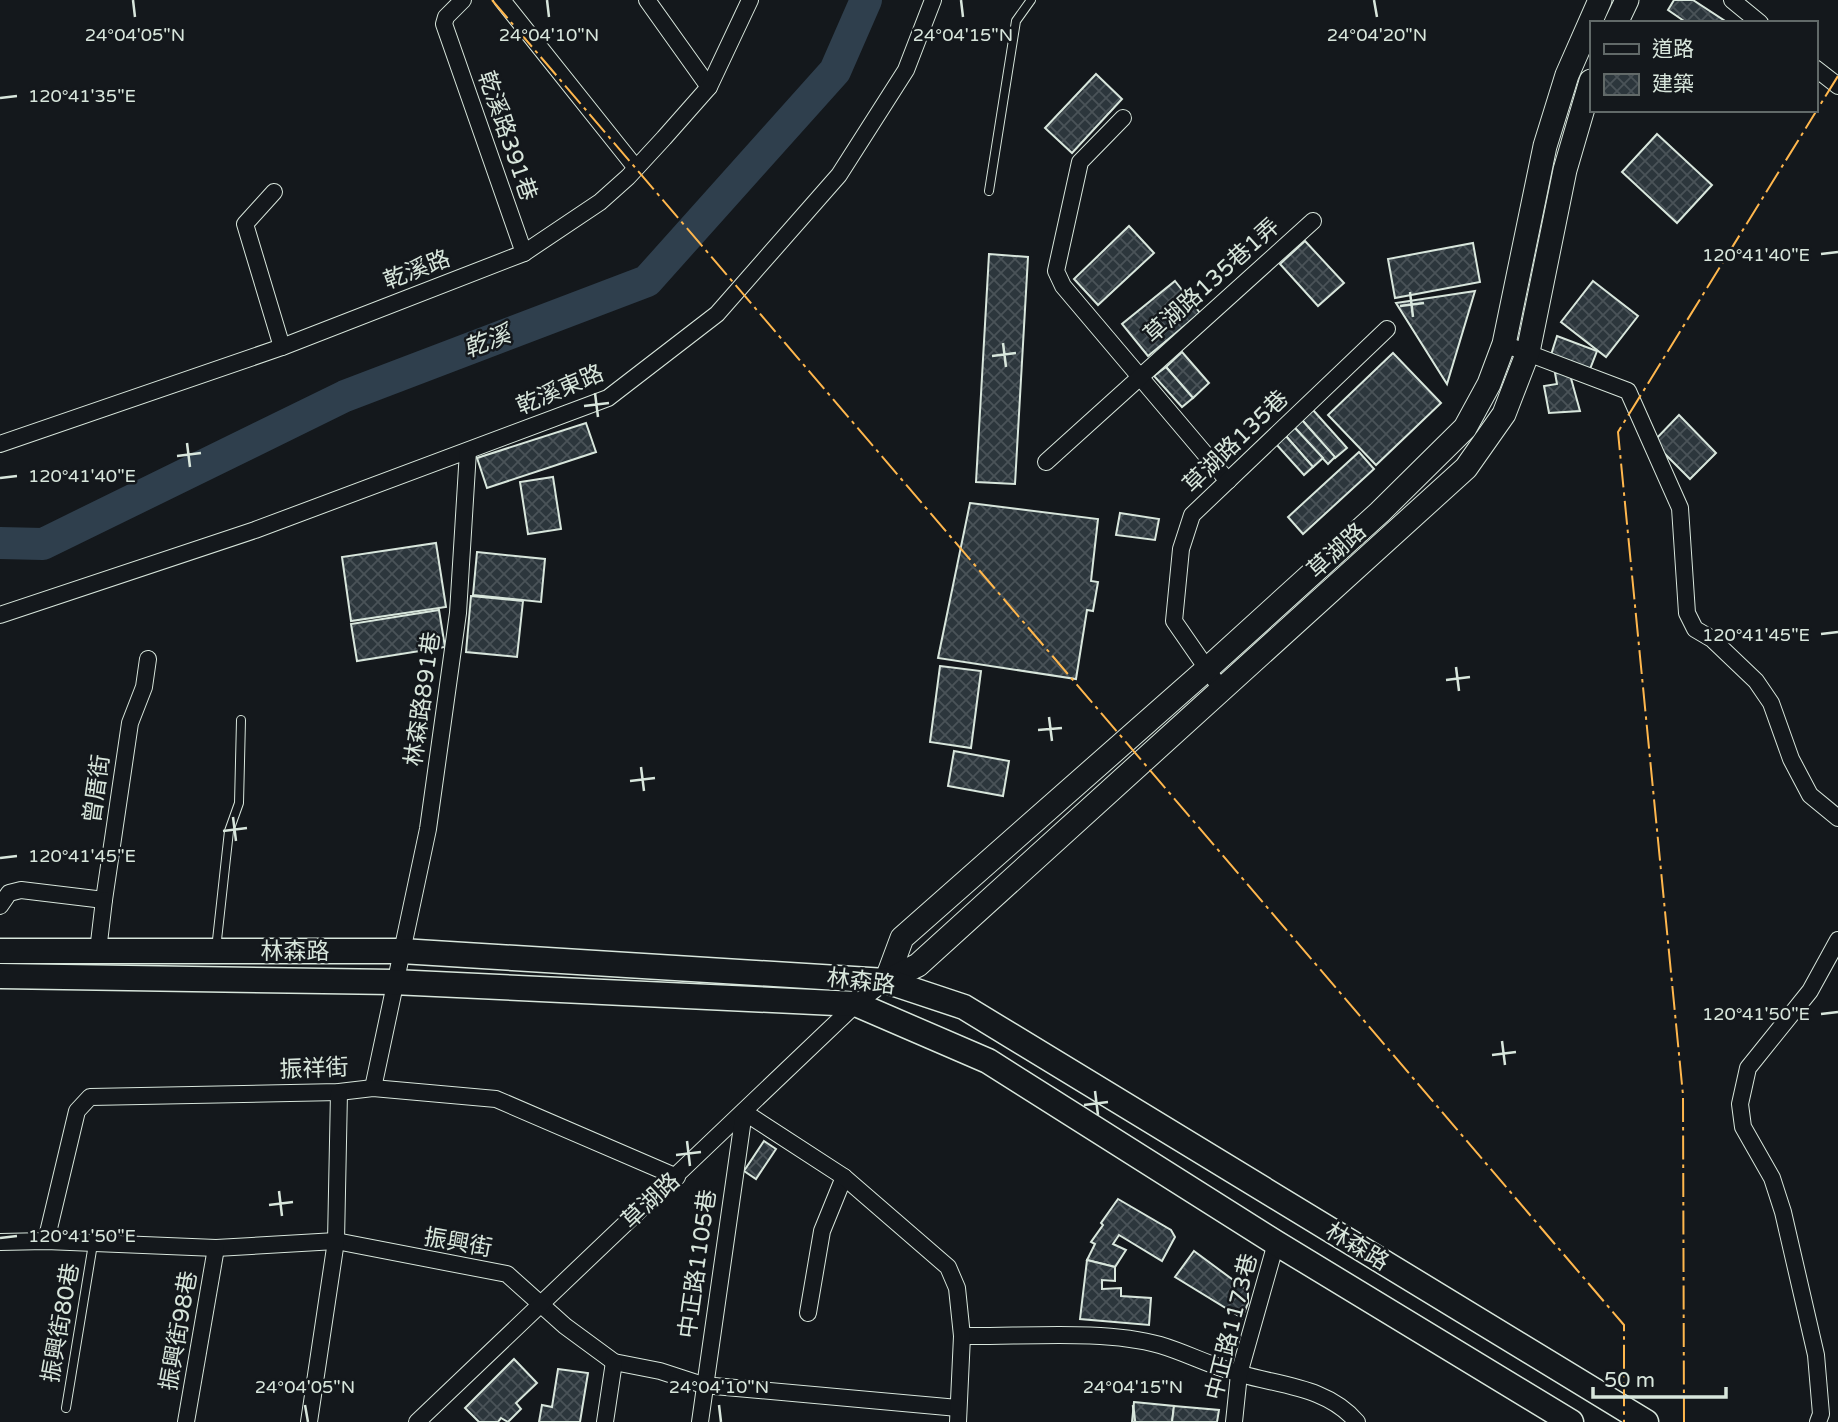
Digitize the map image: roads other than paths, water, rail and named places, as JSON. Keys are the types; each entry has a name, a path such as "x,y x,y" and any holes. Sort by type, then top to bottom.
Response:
{"main road":[{"name":"林森路","path":"0,951 401,951 886,981 964,1007 1646,1422"},
{"name":"林森路","path":"0,976 393,982 856,1004 988,1061 1276,1242 1571,1422"}],"street":[{"name":"乾溪路391巷","path":"463,0 446,17 444,24 524,253"},
{"path":"502,0 636,168"},
{"path":"647,0 709,87"},
{"name":"乾溪路","path":"0,444 282,347 524,253 600,202 636,168 709,87 750,0"},
{"name":"乾溪東路","path":"0,615 255,530 608,398 717,314 839,175 906,70 933,0"},
{"name":"草湖路","path":"1591,21 1600,0"},
{"path":"1617,21 1627,0"},
{"path":"1732,0 1758,21"},
{"name":"草湖路","path":"886,981 902,938 1380,512 1465,428 1489,384 1504,344 1545,146 1567,75 1590,23"},
{"path":"1817,70 1838,86"},
{"name":"草湖路","path":"417,1422 856,1004 886,981 918,965 1466,468 1504,414 1528,352 1565,170 1590,84"},
{"name":"草湖路135巷1弄","path":"1123,118 1080,162 1056,271 1063,286 1142,375 1228,481"},
{"path":"274,192 245,224 282,347"},
{"name":"草湖路135巷1弄","path":"1046,462 1313,221"},
{"name":"草湖路135巷","path":"1221,689 1174,621 1181,549 1192,515 1387,329"},
{"path":"1504,344 1628,391 1680,508 1687,613 1695,629 1712,639 1756,681 1771,703 1791,759 1810,795 1838,818"},
{"name":"林森路891巷","path":"373,1088 393,982 428,829 458,613 468,451"},
{"name":"曾厝街","path":"98,951 130,723 144,687 148,659"},
{"path":"0,906 9,893 21,890 104,900"},
{"path":"1818,1422 1821,1414 1816,1355 1783,1212 1772,1178 1743,1127 1740,1104 1748,1068 1810,991 1838,940"},
{"name":"振祥街","path":"46,1241 77,1111 90,1097 339,1092 373,1088 496,1099 677,1177"},
{"path":"309,1422 336,1241 339,1092"},
{"path":"744,1112 844,1177 948,1267 957,1288 962,1336 958,1415"},
{"name":"中正路1105巷","path":"700,1422 703,1385 744,1112"},
{"path":"808,1314 822,1231 844,1177"},
{"name":"振興街","path":"0,1242 46,1241 216,1248 336,1241 507,1274 543,1303 565,1326 614,1362 660,1370 703,1385 958,1415"},
{"name":"中正路1173巷","path":"1234,1422 1240,1374 1276,1242"},
{"name":"振興街98巷","path":"187,1422 216,1248"},
{"path":"962,1336 1094,1337 1158,1345 1240,1374 1329,1398 1357,1422"},
{"path":"605,1422 614,1362"}],"lane":[{"path":"989,191 1016,21 1031,0"},
{"path":"216,952 229,831 239,803 241,720"},
{"name":"振興街80巷","path":"66,1408 93,1244"}],"waterway":[{"name":"乾溪","path":"0,543 43,544 345,396 647,281 835,71 866,0"}]}
